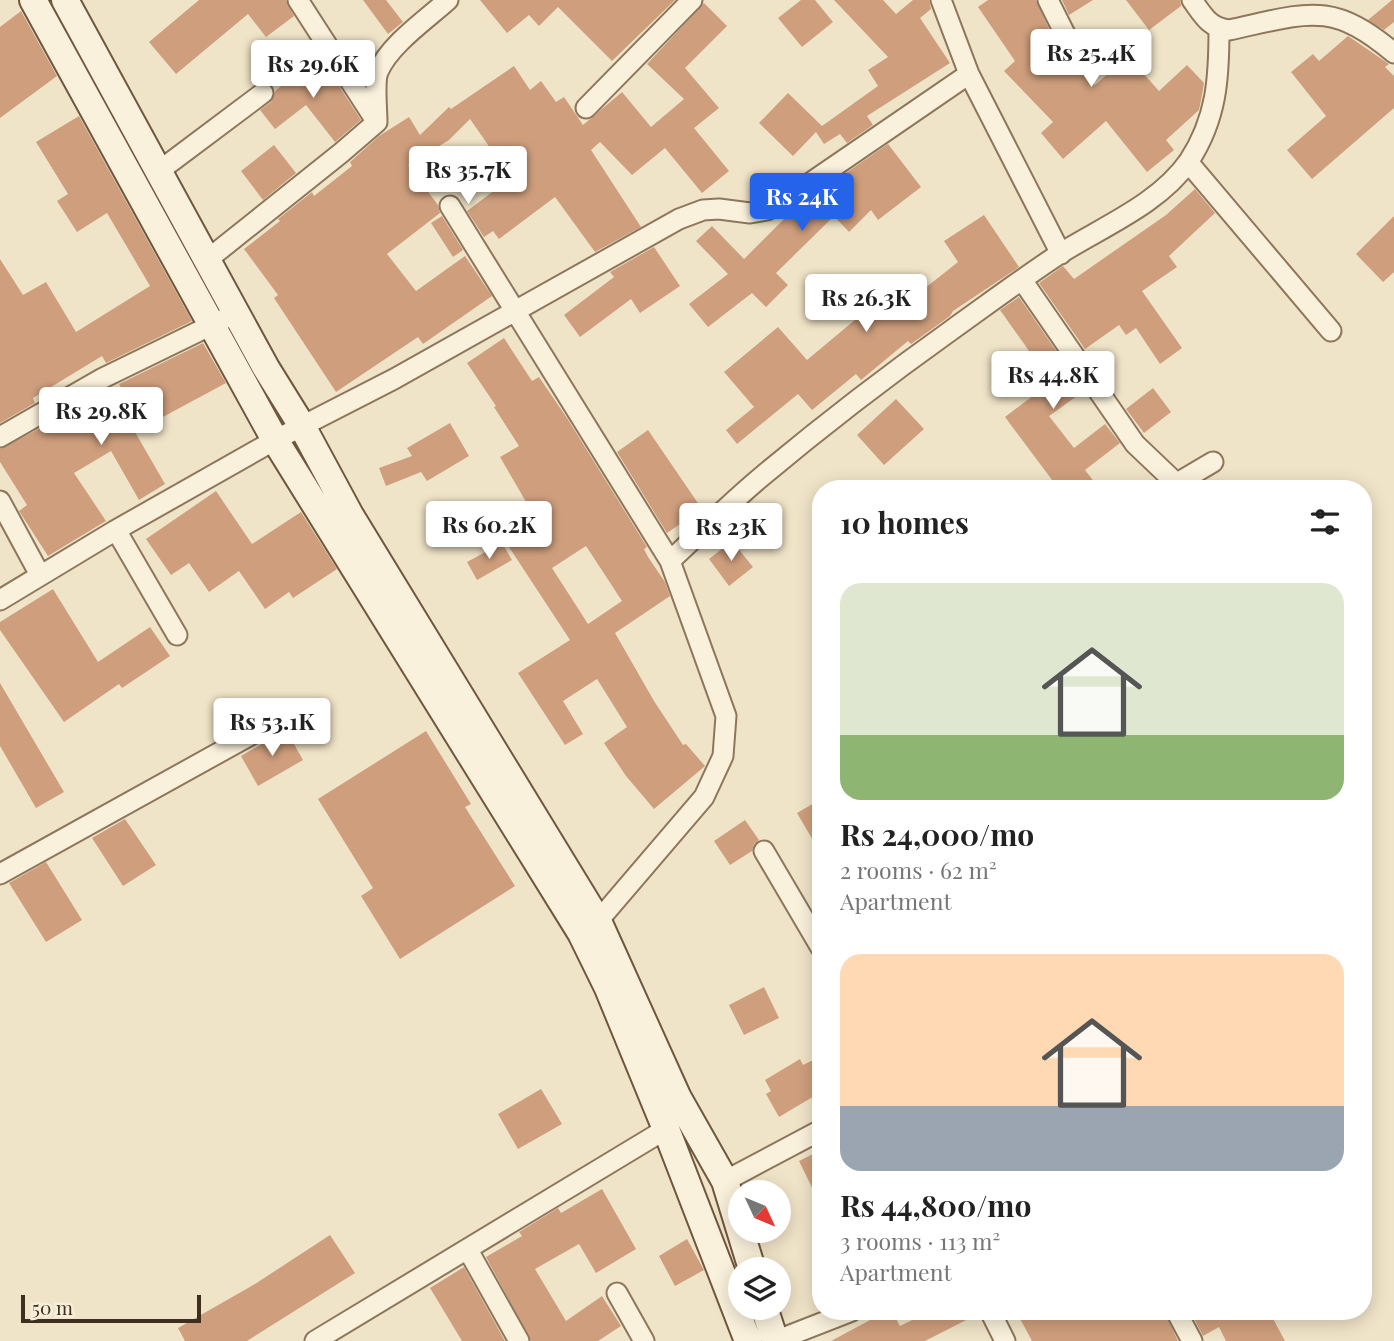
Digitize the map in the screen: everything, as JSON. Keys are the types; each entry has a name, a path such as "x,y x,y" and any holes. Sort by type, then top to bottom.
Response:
{"main road":[{"path":"33,0 275,440 582,933 608,988 666,1129 748,1341"},
{"path":"65,0 266,368 302,426 350,515 598,921 678,1098 725,1181 748,1257"},
{"path":"768,1320 775,1341"}],"street":[{"path":"299,0 377,122"},
{"path":"207,260 377,122 377,73 387,57 448,0"},
{"path":"586,108 692,0"},
{"path":"940,0 969,74 1061,254"},
{"path":"1048,0 1065,34"},
{"path":"1192,0 1209,23 1219,29 1242,27 1309,1 1333,1 1350,8 1369,24 1394,53"},
{"path":"670,561 758,480 950,331 1022,280 1144,203 1169,184 1188,162 1203,136 1215,101 1219,71 1219,29"},
{"path":"0,600 116,530 275,440 346,405 679,219 703,210 750,213 767,210 969,74"},
{"path":"159,172 263,93"},
{"path":"1188,162 1331,331"},
{"path":"450,206 670,561 726,716 723,755 705,797 598,921"},
{"path":"1022,280 1135,444 1168,480"},
{"path":"0,437 103,378 237,312"},
{"path":"1183,480 1213,462"},
{"path":"0,501 40,575"},
{"path":"116,530 177,635"},
{"path":"0,874 276,721"},
{"path":"764,851 812,933"},
{"path":"315,1341 666,1129"},
{"path":"725,1181 812,1135"},
{"path":"468,1250 519,1341"},
{"path":"617,1293 644,1341"},
{"path":"775,1341 829,1320"},
{"path":"994,1320 1005,1341"},
{"path":"1181,1320 1192,1341"}],"building":[{"path":"199,0 286,0 294,16 266,37 248,14 176,74 149,42"},
{"path":"363,0 386,0 403,22 388,34"},
{"path":"480,0 675,0 612,61 558,7 539,26 529,15 507,33"},
{"path":"801,0 815,0 833,22 802,47 778,18"},
{"path":"834,0 883,0 896,14 913,0 929,0 931,9 920,18 950,63 867,116 873,125 847,143 840,134 824,144 816,132 793,156 759,123 788,93 822,126 878,86 868,70 888,57"},
{"path":"988,0 1036,0 1049,29 1044,32 1095,85 1128,56 1159,91 1187,65 1204,83 1199,110 1166,140 1174,150 1147,172 1106,121 1063,159 1041,133 1053,122 1004,71 1015,61 978,7"},
{"path":"1062,0 1093,0 1069,15"},
{"path":"1126,0 1180,0 1181,6 1149,30"},
{"path":"1392,0 1394,22 1384,30 1368,20"},
{"path":"704,3 727,26 685,68 719,108 694,128 729,171 702,193 665,148 632,175 600,142 591,150 641,227 595,252 555,197 499,239 493,231 484,237 467,211 511,178 470,119 449,140 408,165 438,205 440,213 387,254 416,291 465,256 492,296 423,344 418,337 336,392 274,298 278,295 244,249 312,192 314,196 352,166 350,162 379,136 409,117 420,135 449,107 451,109 514,66 530,90 541,81 556,102 564,97 583,125 622,92 651,127 684,99 647,64"},
{"path":"21,11 57,76 0,118 0,27"},
{"path":"1348,36 1389,64 1385,67 1394,76 1394,108 1312,179 1287,150 1326,116 1291,72 1313,54 1319,61"},
{"path":"319,55 361,120 335,142 306,105 275,129 260,110 271,102 275,91 283,82"},
{"path":"79,116 192,321 106,363 102,356 33,398 35,403 0,423 0,259 23,295 46,282 76,332 150,286 107,213 77,232 57,201 68,194 36,142"},
{"path":"888,144 921,187 878,220 871,210 849,232 834,216 776,273 788,285 766,307 752,293 708,327 689,304 728,274 696,241 712,226 744,259 796,207 807,200 813,206 843,175"},
{"path":"274,145 296,173 263,200 241,171"},
{"path":"1195,189 1215,213 1169,256 1177,267 1142,291 1182,348 1160,364 1136,328 1126,335 1119,325 1085,349 1039,283 1063,266 1074,279 1166,215"},
{"path":"984,215 1019,267 953,311 911,344 908,341 861,380 856,374 812,410 798,394 737,444 726,430 754,407 724,372 778,327 807,360 874,304 886,319 958,262 944,241"},
{"path":"442,216 463,250 453,257 431,223"},
{"path":"1394,216 1394,272 1383,282 1356,254"},
{"path":"654,247 680,286 640,313 631,299 580,337 564,315 614,277 610,272"},
{"path":"1019,297 1084,391 1049,416 1074,448 1105,424 1120,443 1085,470 1093,480 1052,480 1005,417 1051,382 1000,310"},
{"path":"504,338 532,381 539,377 567,418 647,547 644,549 648,557 665,582 670,596 615,633 683,745 686,744 705,766 654,809 626,776 604,743 627,727 597,679 563,701 583,734 565,745 518,673 570,640 509,547 540,526 500,457 519,446 467,363","holes":["586,546 622,601 588,624 552,568"]},
{"path":"203,343 226,383 135,432 165,484 139,500 111,451 74,473 106,521 48,556 19,511 27,505 0,462 0,449 48,424 53,431 122,389 119,384"},
{"path":"1153,388 1171,412 1144,433 1126,409"},
{"path":"896,399 924,429 884,465 857,435"},
{"path":"450,423 469,456 427,481 421,472 386,486 379,468 412,456 407,448"},
{"path":"648,430 702,509 667,533 617,452"},
{"path":"216,491 252,544 301,512 337,569 293,598 289,592 265,609 239,571 209,592 189,563 171,575 146,539"},
{"path":"732,541 753,567 729,586 709,559"},
{"path":"502,543 512,560 477,580 467,562"},
{"path":"53,589 98,662 150,627 170,656 122,688 119,684 64,722 0,630 0,622"},
{"path":"0,683 64,792 36,808 0,746"},
{"path":"286,730 303,760 258,786 241,756"},
{"path":"426,731 471,804 465,807 515,886 400,959 361,896 373,888 318,799"},
{"path":"812,804 812,839 797,813"},
{"path":"125,819 156,865 123,886 92,838"},
{"path":"745,820 759,840 752,851 730,865 714,841"},
{"path":"46,862 82,920 46,942 9,883"},
{"path":"764,987 779,1018 744,1035 729,1005"},
{"path":"800,1059 803,1065 812,1060 812,1097 779,1117 766,1094 771,1091 765,1080"},
{"path":"541,1089 562,1124 518,1149 498,1114"},
{"path":"812,1154 812,1188 799,1161"},
{"path":"602,1189 636,1249 596,1273 579,1244 535,1269 566,1321 602,1296 621,1326 598,1341 531,1341 486,1257 522,1236 519,1232 558,1208 561,1213"},
{"path":"330,1235 355,1273 247,1341 185,1341 178,1328 255,1284"},
{"path":"687,1239 704,1270 675,1286 659,1256"},
{"path":"464,1267 505,1341 462,1341 430,1288"},
{"path":"870,1320 897,1320 900,1326 912,1320 966,1320 925,1341 831,1341"},
{"path":"1021,1320 1168,1320 1178,1341 1032,1341"},
{"path":"1195,1320 1274,1320 1285,1341 1226,1341 1219,1327 1203,1336"}]}
